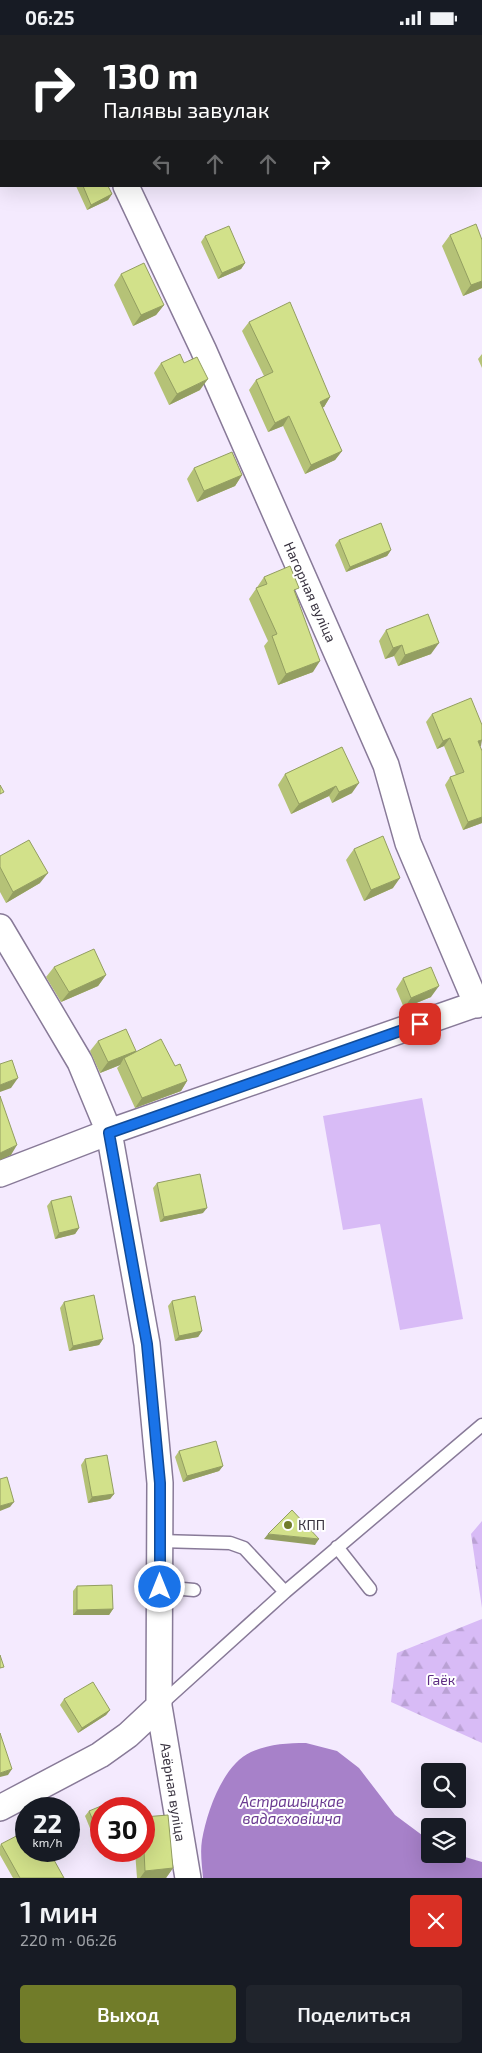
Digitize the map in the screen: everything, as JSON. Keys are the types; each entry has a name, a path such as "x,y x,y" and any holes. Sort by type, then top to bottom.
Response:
{"street":[{"name":"Нагорная вуліца","path":"126,187 203,349 386,765 408,843 479,1004"},
{"name":"Азёрная вуліца","path":"0,927 80,1062 109,1133 147,1344 160,1483 159,1706 188,1878"},
{"path":"0,1174 109,1133 479,1004"},
{"path":"0,1807 100,1755 128,1735 159,1706"}],"lane":[{"path":"159,1706 285,1592 482,1425"},
{"path":"160,1541 230,1543 244,1548 285,1592"},
{"path":"337,1547 370,1589"},
{"path":"160,1587 194,1590"}],"green space":[{"path":"422,1098 463,1319 400,1330 380,1224 343,1230 323,1116"},
{"path":"482,1521 482,1608 471,1534"},
{"name":"Гаёк","path":"482,1619 482,1743 391,1702 397,1653"}],"water":[{"name":"Астрашыцкае вадасховішча","path":"292,1743 306,1743 337,1751 359,1768 395,1815 421,1834 421,1863 466,1863 466,1857 482,1862 482,1878 203,1878 201,1849 204,1828 212,1803 232,1767 241,1758 258,1749"}],"building":[{"path":"83,187 108,187 112,194 91,205"},
{"path":"476,224 482,240 482,281 471,285 450,235"},
{"path":"229,226 245,263 222,273 205,236"},
{"path":"144,263 164,305 141,315 121,274"},
{"path":"290,302 330,397 320,402 342,451 311,465 289,416 275,423 256,380 273,372 249,322"},
{"path":"180,354 184,363 197,357 208,379 177,394 161,363"},
{"path":"232,452 242,475 204,491 194,468"},
{"path":"381,523 391,550 350,567 339,540"},
{"path":"290,566 299,588 294,590 320,661 286,674 272,636 277,634 256,588 267,584 264,577"},
{"path":"428,614 439,643 405,655 402,645 393,648 386,630"},
{"path":"471,698 482,725 482,740 478,741 482,751 482,817 468,822 450,777 464,772 450,738 443,741 432,714"},
{"path":"342,747 359,783 339,792 336,786 299,804 285,774"},
{"path":"0,785 4,792 0,794"},
{"path":"383,836 400,878 371,890 354,849"},
{"path":"29,840 48,873 13,892 0,867 0,856"},
{"path":"94,949 106,975 69,992 54,967"},
{"path":"431,967 439,986 411,998 403,978"},
{"path":"126,1029 136,1051 108,1062 98,1041"},
{"path":"161,1039 175,1066 180,1064 187,1081 142,1098 124,1058"},
{"path":"12,1060 18,1078 0,1085 0,1064"},
{"path":"0,1096 17,1145 0,1153"},
{"path":"200,1174 207,1208 164,1217 157,1183"},
{"path":"71,1196 79,1228 59,1233 51,1201"},
{"path":"94,1295 103,1339 73,1346 64,1302"},
{"path":"195,1296 202,1331 179,1336 172,1301"},
{"path":"216,1441 223,1466 187,1476 179,1451"},
{"path":"107,1455 114,1494 92,1497 85,1459"},
{"path":"7,1477 14,1502 0,1506 0,1479"},
{"path":"292,1510 319,1539 268,1534"},
{"path":"112,1585 113,1609 77,1610 77,1586"},
{"path":"0,1655 4,1667 0,1668"},
{"path":"93,1682 110,1710 82,1728 64,1699"},
{"path":"0,1733 12,1769 0,1773"},
{"path":"168,1815 173,1868 145,1871 145,1862 155,1862 155,1816"},
{"path":"15,1837 15,1862 55,1862 64,1878 20,1878 1,1844"}],"place":[{"name":"КПП","path":"288,1525"}],"route":[{"path":"160,1587 160,1483 147,1344 109,1133 420,1024"}]}
